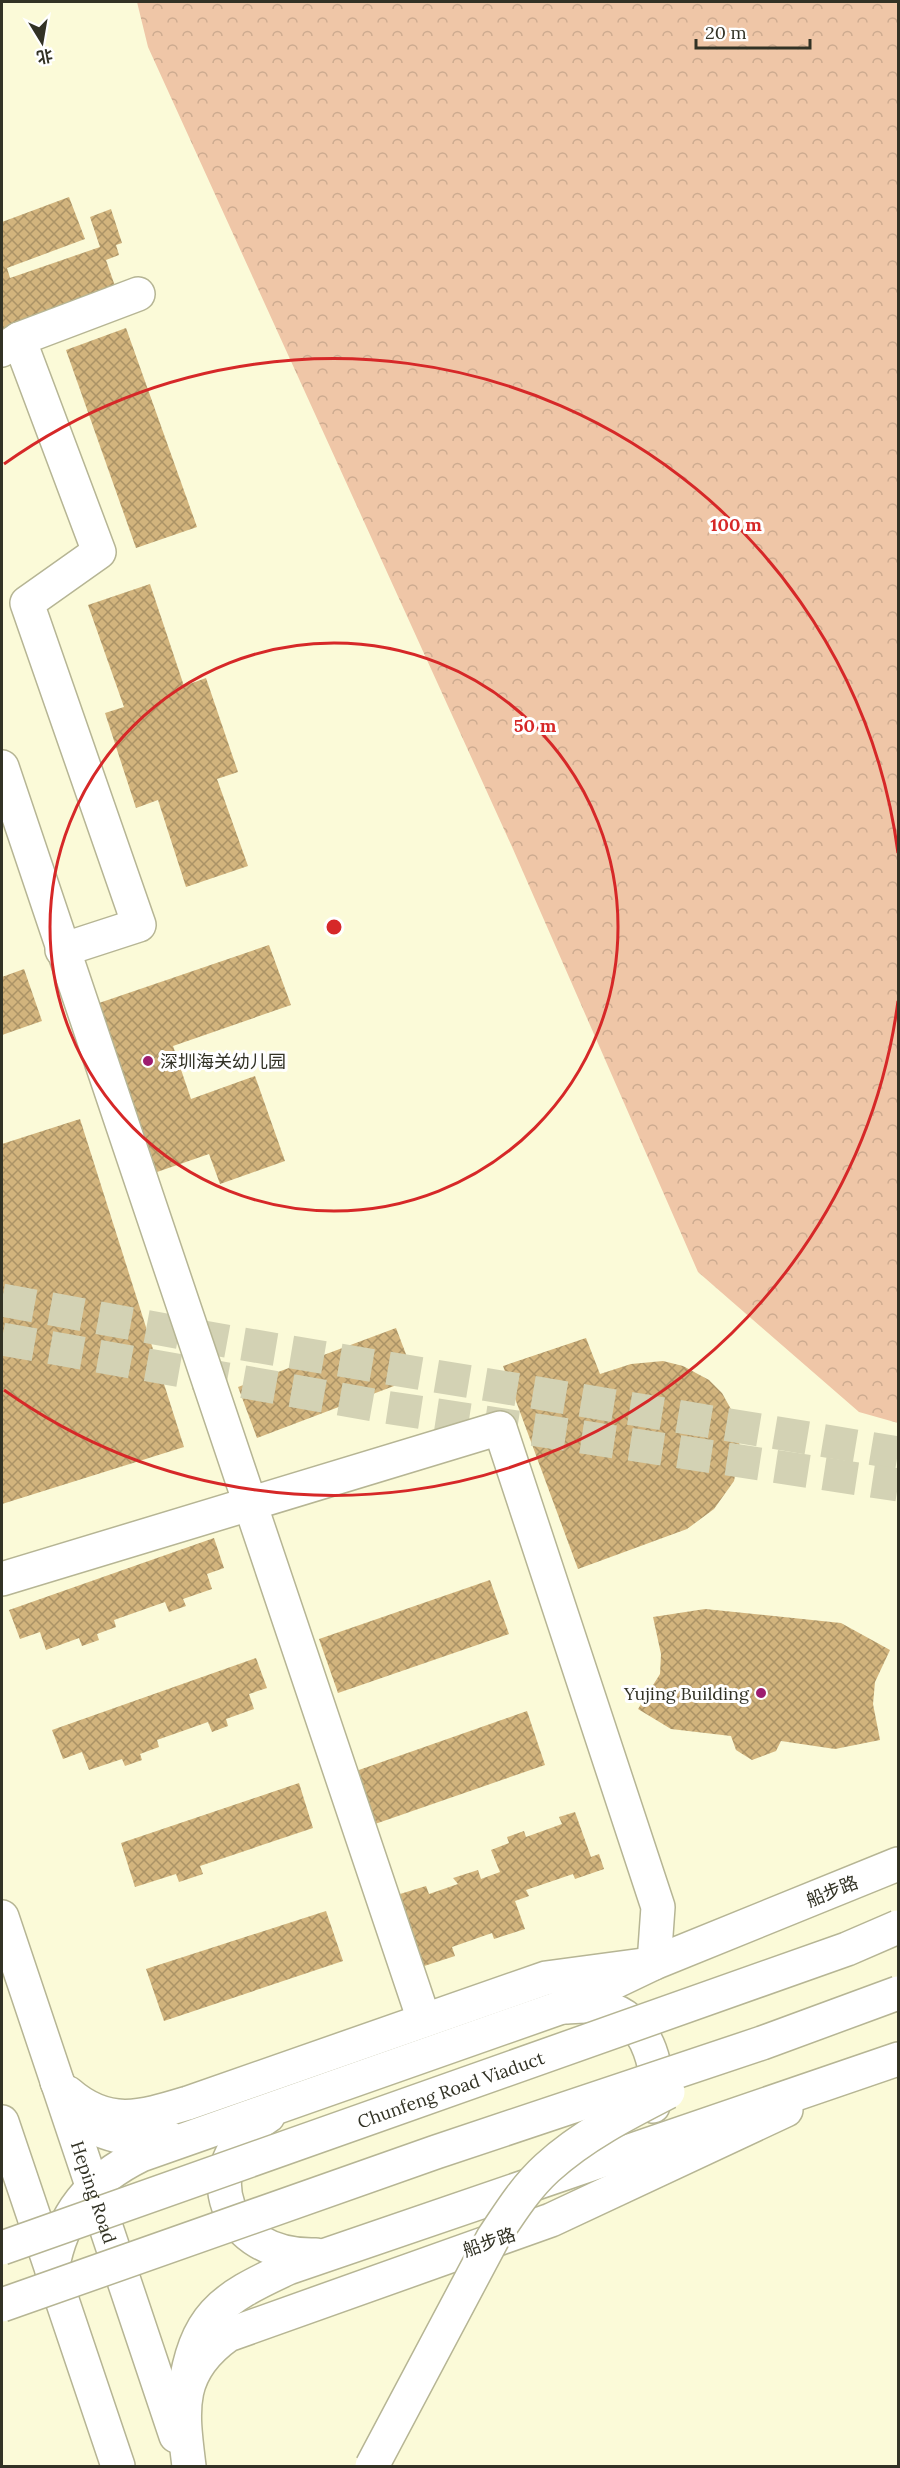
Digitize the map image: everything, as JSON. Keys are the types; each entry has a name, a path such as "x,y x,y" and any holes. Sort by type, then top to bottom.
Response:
{"main road":[{"path":"62,951 139,925 27,603 99,552 10,344 138,294"},
{"path":"2,766 62,951 424,2020"},
{"path":"2,1579 500,1428 658,1907 654,1963 546,1978 189,2103 141,2116 114,2116 91,2110 57,2082"},
{"name":"船步路","path":"52,2270 57,2240 69,2216 92,2187 119,2166 194,2137 562,2007 654,1963 898,1864"},
{"name":"Heping Road","path":"2,1917 187,2466"},
{"name":"Chunfeng Road Viaduct","path":"2,2248 836,1953 898,1927"},
{"path":"2,2305 436,2152 762,2043 898,1993"},
{"path":"562,2007 588,2006 612,2010 628,2019 643,2036 651,2053 656,2074 656,2095 652,2111 643,2128 612,2157"},
{"path":"372,2466 493,2238 517,2203 546,2169 594,2132 762,2043"},
{"name":"船步路","path":"187,2466 184,2393 195,2340 216,2312 254,2283 329,2254 888,2063"},
{"name":"船步路","path":"184,2393 200,2360 228,2336 550,2220 888,2063"},
{"path":"57,2082 74,2111 95,2128 123,2139 194,2137"},
{"path":"284,2105 254,2124 239,2140 229,2156 225,2174 229,2207 238,2226 262,2245 281,2253 329,2254"},
{"path":"2,2122 118,2466"}],"green space":[{"path":"137,2 898,2 898,1423 859,1412 698,1272 513,849 148,47"}],"building":[{"path":"69,197 85,239 7,268 10,278 100,247 90,217 111,209 122,243 116,245 119,255 106,260 117,292 2,332 2,222"},
{"path":"126,328 197,527 136,548 66,350"},
{"path":"150,584 184,686 206,678 238,772 217,779 248,866 186,887 158,800 136,808 105,713 124,707 88,605"},
{"name":"深圳海关幼儿园","path":"269,945 291,1005 173,1046 191,1099 255,1076 285,1161 220,1184 209,1154 157,1172 99,1003"},
{"path":"24,969 42,1021 2,1035 2,977"},
{"path":"80,1119 184,1447 2,1504 2,1144"},
{"path":"396,1328 415,1378 257,1438 238,1387"},
{"path":"586,1338 600,1374 631,1364 663,1361 683,1366 709,1380 722,1393 737,1420 740,1451 734,1481 714,1509 687,1529 578,1569 503,1366"},
{"path":"214,1538 224,1568 207,1574 212,1589 183,1599 186,1606 169,1612 165,1602 114,1620 116,1627 97,1634 99,1640 82,1646 79,1638 46,1650 40,1632 20,1639 9,1610"},
{"path":"490,1580 509,1634 338,1693 319,1639"},
{"name":"Yujing Building","path":"705,1609 841,1623 890,1650 875,1682 873,1704 880,1740 835,1749 781,1741 776,1751 752,1760 736,1750 731,1736 671,1729 638,1709 660,1674 661,1654 653,1617"},
{"path":"256,1658 267,1688 249,1694 254,1709 226,1719 228,1726 212,1732 208,1722 157,1740 159,1747 140,1754 142,1760 125,1766 122,1759 89,1770 82,1752 63,1759 52,1730"},
{"path":"527,1711 545,1765 375,1824 356,1771"},
{"path":"299,1783 313,1828 200,1866 203,1874 179,1882 176,1874 135,1887 121,1843"},
{"path":"575,1812 591,1857 599,1854 604,1869 575,1879 573,1874 526,1890 529,1896 515,1901 525,1929 494,1939 492,1933 452,1947 455,1956 415,1969 408,1949 417,1946 400,1894 426,1886 429,1894 458,1884 453,1878 478,1870 481,1879 500,1872 491,1850 509,1843 507,1837 524,1831 526,1837 562,1824 559,1817"},
{"path":"326,1911 343,1961 164,2021 146,1969"}],"tunnel":[{"path":"2,1300 231,1342 898,1453"},
{"path":"2,1339 385,1407 898,1485"}],"place":[{"name":"深圳海关幼儿园","path":"148,1061"},
{"name":"Yujing Building","path":"761,1693"}]}
